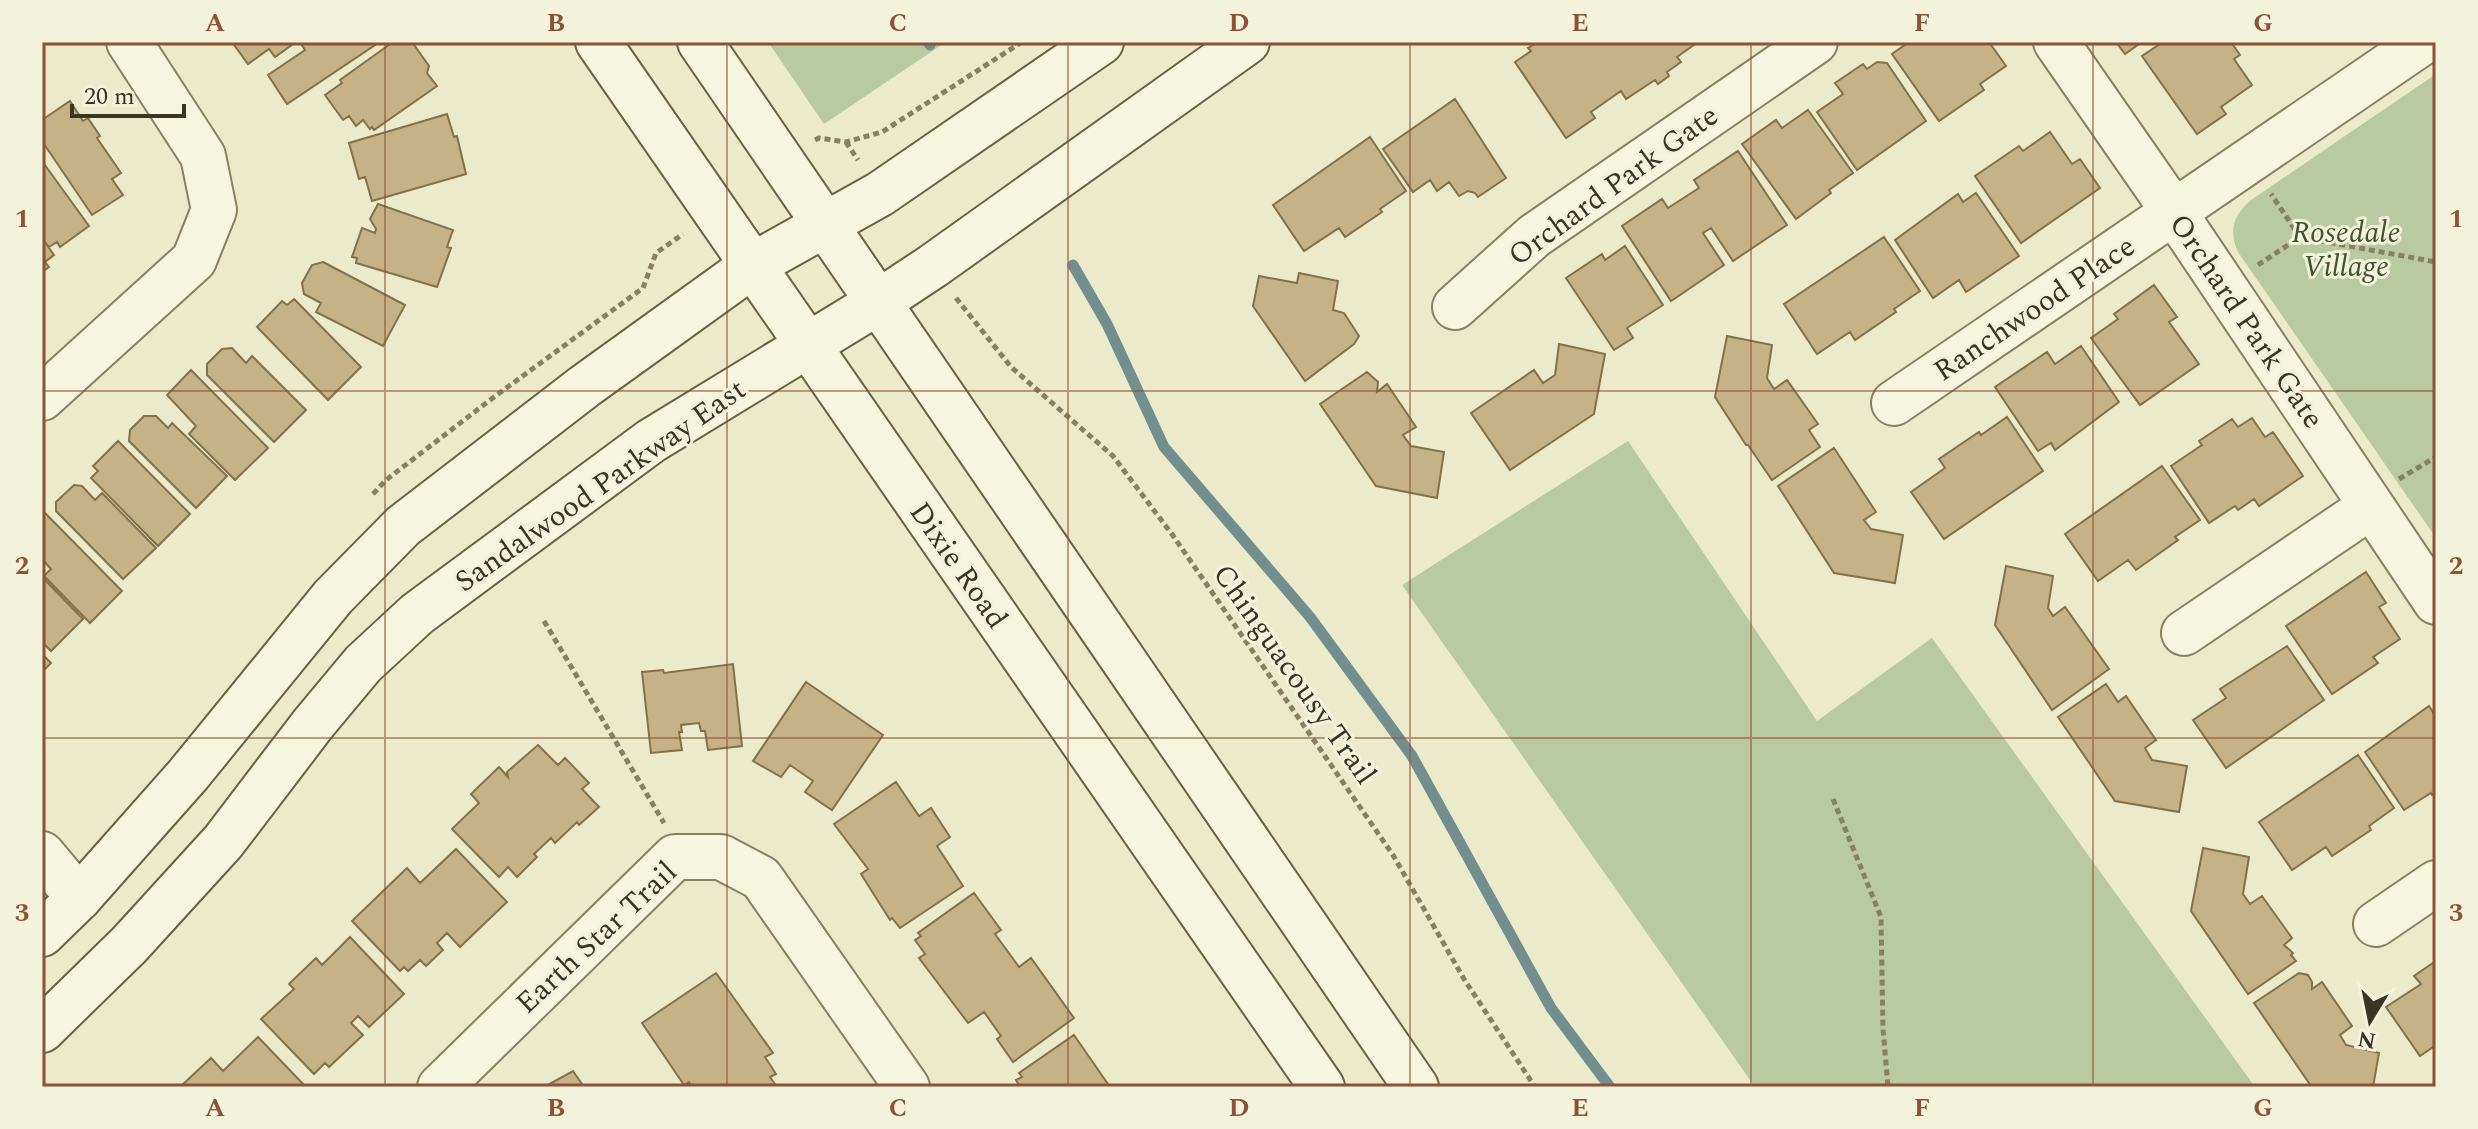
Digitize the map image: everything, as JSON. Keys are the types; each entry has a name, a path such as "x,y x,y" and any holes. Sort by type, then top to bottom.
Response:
{"main road":[{"path":"42,398 194,260 214,210 203,156 129,42"},
{"name":"Dixie Road","path":"598,42 1322,1087"},
{"path":"700,42 1416,1087"},
{"path":"42,934 79,898 188,775 333,597 403,526 585,386 753,265 880,194 1101,42"},
{"name":"Sandalwood Parkway East","path":"42,1030 129,945 223,842 363,664 417,614 651,441 877,303 990,227 1247,42"},
{"name":"Orchard Park Gate","path":"1455,307 1534,236 1815,42"},
{"name":"Orchard Park Gate","path":"2056,42 2174,212 2380,495 2436,602"},
{"name":"Ranchwood Place","path":"1894,403 2423,42"},
{"path":"2184,633 2380,495"},
{"path":"42,854 79,898"},
{"name":"Earth Star Trail","path":"440,1087 675,857 721,857 761,878 907,1087"},
{"path":"2376,924 2436,883"}],"path":[{"path":"1006,42 1011,49"},
{"path":"819,138 846,142 882,132 1022,42"},
{"path":"2266,185 2300,237"},
{"path":"2248,272 2300,237 2436,262"},
{"name":"Chinguacousy Trail","path":"973,322 1011,367 1113,456 1174,537 1393,855 1464,979 1535,1087"},
{"path":"2380,495 2436,457"},
{"path":"544,621 664,823"},
{"path":"1833,799 1881,917 1883,1029 1888,1087"}],"green space":[{"path":"768,42 946,42 824,124"},
{"name":"Rosedale Village","path":"2436,74 2436,538 2238,252 2233,230 2240,211 2251,200"},
{"path":"1628,441 1817,721 1932,638 2255,1087 1755,1087 1402,585"}],"building":[{"path":"232,42 296,42 275,57 269,49 248,64"},
{"path":"300,42 378,43 287,104 268,75 305,50"},
{"path":"393,42 412,42 429,66 427,73 437,86 374,130 363,120 356,126 349,116 343,120 325,95 342,83 340,80"},
{"path":"1538,42 1698,42 1677,57 1681,62 1667,72 1669,76 1658,84 1655,80 1626,99 1621,91 1591,112 1595,118 1566,138 1515,62"},
{"path":"1909,42 1989,42 2006,66 1980,84 1984,90 1939,121 1892,54"},
{"path":"2116,42 2142,42 2125,54"},
{"path":"2163,42 2231,42 2240,55 2234,59 2252,85 2221,107 2226,114 2197,134 2142,56"},
{"path":"1877,62 1887,63 1926,121 1857,170 1817,112 1843,94 1835,83 1863,64 1867,69"},
{"path":"1455,99 1506,178 1478,197 1468,191 1459,196 1449,182 1437,191 1430,180 1413,192 1383,149"},
{"path":"70,101 83,121 88,118 100,136 97,138 121,173 112,179 123,195 92,215 42,141 42,120"},
{"path":"1808,110 1853,173 1796,219 1742,144 1776,120 1782,128"},
{"path":"447,114 454,137 457,136 466,174 372,201 365,177 359,179 349,143"},
{"path":"2050,132 2072,164 2080,159 2100,188 2021,243 1975,176 2019,146 2023,151"},
{"path":"1370,137 1406,191 1345,237 1339,228 1304,251 1273,205"},
{"path":"1738,151 1787,225 1733,261 1711,228 1703,233 1724,265 1671,301 1622,226 1662,199 1668,208 1699,188 1694,180"},
{"path":"42,161 89,226 60,247 57,242 49,247 42,238"},
{"path":"1976,193 2019,256 1966,292 1959,280 1933,298 1895,240 1958,194 1963,202"},
{"path":"378,204 453,230 447,247 451,248 437,287 356,263 357,258 352,257 362,228 375,233 370,219"},
{"path":"1884,237 1920,291 1855,340 1850,332 1817,354 1784,304"},
{"path":"42,238 54,255 45,262 49,267 42,272"},
{"path":"1625,246 1663,305 1627,328 1633,338 1614,350 1566,278 1602,254 1605,260"},
{"path":"323,262 405,305 383,346 316,312 321,303 304,294 302,283 312,265"},
{"path":"1299,273 1338,281 1333,310 1344,313 1359,336 1354,344 1305,381 1253,306 1259,276 1297,283"},
{"path":"2154,285 2177,317 2169,322 2199,364 2140,405 2091,338 2118,319 2114,314"},
{"path":"294,299 361,367 328,400 257,327 282,301 287,305"},
{"path":"1727,336 1772,345 1767,378 1774,389 1787,380 1818,424 1809,430 1820,447 1772,480 1715,397"},
{"path":"1559,344 1605,354 1594,414 1510,470 1471,413 1534,370 1543,383 1555,375"},
{"path":"2081,346 2119,402 2055,450 2051,443 2038,451 1995,387 2047,352 2055,364"},
{"path":"232,348 246,363 252,356 306,410 274,442 207,375 207,364 222,349"},
{"path":"191,370 268,448 235,480 189,434 196,426 167,395"},
{"path":"1367,372 1378,382 1377,392 1387,384 1416,427 1403,435 1411,446 1444,452 1437,498 1376,486 1320,404"},
{"path":"144,416 156,416 168,428 172,423 227,476 196,508 129,441 130,430"},
{"path":"2007,417 2043,471 1944,539 1911,492 1945,468 1939,459"},
{"path":"2252,418 2265,437 2273,432 2303,476 2259,506 2254,499 2238,510 2235,506 2209,523 2171,466 2202,445 2199,441 2232,419 2238,427"},
{"path":"118,441 190,514 158,546 91,478 98,471 93,466"},
{"path":"1834,448 1876,512 1864,520 1871,529 1903,535 1895,583 1834,573 1778,486"},
{"path":"2162,466 2200,520 2136,570 2128,560 2098,581 2065,534"},
{"path":"74,485 82,486 95,500 102,493 156,548 123,579 56,511 56,502"},
{"path":"44,512 122,591 90,623 44,576 51,569 42,559"},
{"path":"2006,566 2053,576 2048,608 2053,616 2065,607 2109,669 2052,710 1995,625"},
{"path":"2366,572 2386,603 2379,607 2400,639 2373,657 2378,663 2332,694 2286,626"},
{"path":"42,577 83,619 51,651 42,642"},
{"path":"2287,646 2324,700 2226,768 2193,720 2226,698 2220,689"},
{"path":"42,654 51,663 42,672"},
{"path":"733,664 742,746 708,750 705,731 701,731 699,723 681,725 682,750 651,753 642,672 663,670 664,673"},
{"path":"806,682 883,735 832,810 805,792 813,781 790,765 781,777 753,761"},
{"path":"2106,684 2118,702 2126,696 2156,740 2145,748 2152,760 2187,766 2179,812 2115,801 2058,717"},
{"path":"2429,706 2433,712 2436,710 2436,793 2404,810 2365,752"},
{"path":"538,745 558,765 565,758 589,783 582,789 599,807 555,843 551,838 517,877 508,867 499,877 452,829 479,803 471,794 499,767 508,777 507,772"},
{"path":"2358,755 2394,808 2369,826 2371,830 2332,856 2326,847 2292,870 2259,822"},
{"path":"896,782 919,816 931,808 950,837 937,846 963,886 900,928 892,918 890,920 861,874 868,869 834,824"},
{"path":"2203,848 2249,857 2243,894 2250,904 2262,896 2292,938 2284,945 2296,961 2248,994 2191,911"},
{"path":"456,849 507,902 460,947 447,933 437,943 443,950 426,966 420,960 408,971 404,967 400,971 352,921 407,868 420,883"},
{"path":"974,893 1001,930 995,934 1019,967 1031,958 1074,1018 1013,1062 997,1039 1001,1036 984,1012 968,1023 919,958 925,954 915,940 921,936 918,933"},
{"path":"350,937 404,994 369,1027 358,1016 351,1023 363,1035 329,1067 325,1063 314,1074 261,1019 294,989 289,984 316,958 322,965"},
{"path":"2436,961 2436,1045 2420,1056 2386,1007 2421,984 2414,976"},
{"path":"716,973 773,1053 765,1057 776,1074 770,1077 777,1087 692,1087 689,1082 684,1085 642,1023"},
{"path":"2299,973 2308,975 2312,989 2322,982 2352,1026 2340,1035 2346,1045 2379,1053 2373,1087 2311,1086 2254,1003"},
{"path":"1074,1035 1110,1087 1020,1087 1016,1080 1022,1077 1019,1073"},
{"path":"258,1037 306,1087 180,1087 211,1058 223,1071"},
{"path":"573,1071 584,1087 544,1087"}],"waterway":[{"path":"1073,265 1107,324 1164,447 1310,617 1412,756 1551,1008 1610,1087"}]}
